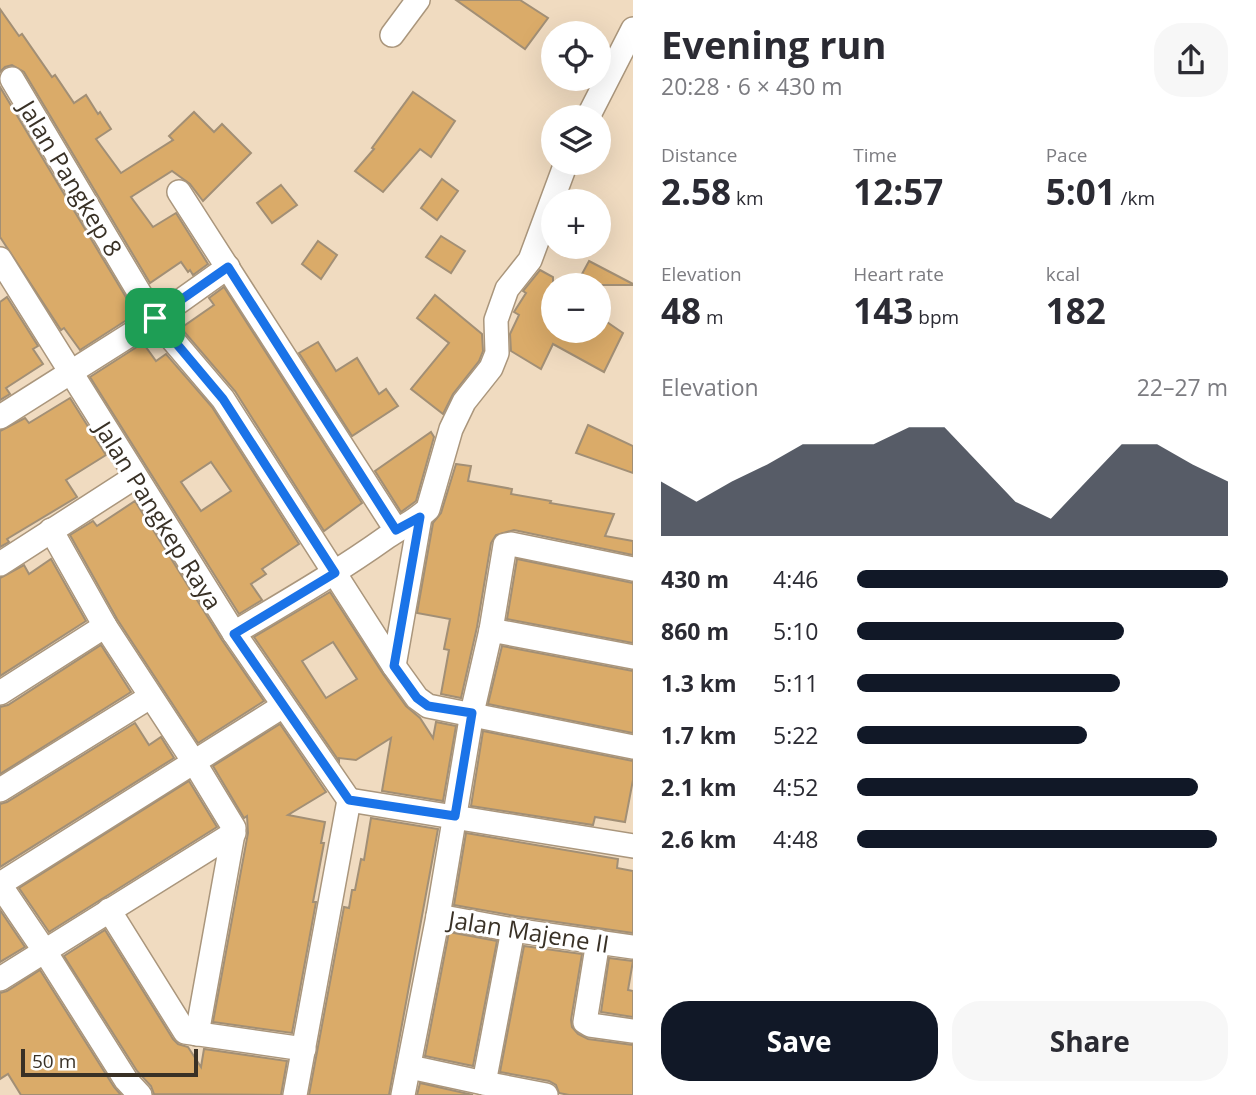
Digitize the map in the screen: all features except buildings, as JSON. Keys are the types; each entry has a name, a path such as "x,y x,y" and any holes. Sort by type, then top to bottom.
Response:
{"street":[{"path":"392,35 418,0"},
{"path":"594,105 633,29"},
{"name":"Jalan Pangkep 8","path":"12,79 155,318 223,399 417,698 428,706 633,747"},
{"path":"234,634 335,573 428,509 451,429 464,402 491,368 497,353 496,320 503,299 507,289 530,260 562,175"},
{"path":"179,192 396,530"},
{"path":"0,416 155,318 228,267"},
{"name":"Jalan Pangkep Raya","path":"2,268 234,634 349,800"},
{"path":"0,564 135,477"},
{"path":"394,666 420,517"},
{"path":"51,530 105,626 231,821 234,833 197,1034"},
{"path":"438,916 472,713 491,630 505,545 633,569"},
{"path":"0,693 105,626"},
{"path":"491,630 633,657"},
{"path":"0,790 150,697"},
{"path":"140,1095 126,1080 0,885 283,706"},
{"path":"295,1095 349,800 633,846"},
{"path":"0,979 234,833"},
{"path":"109,910 185,1032 304,1049"},
{"name":"Jalan Majene II","path":"404,1095 438,916 633,947"},
{"path":"484,1083 513,930"},
{"path":"598,941 585,1022 633,1031"},
{"path":"410,1067 546,1095"}],"route":[{"path":"228,267 396,530 420,517 394,666 417,698 428,706 472,713 455,816 349,800 234,634 335,573 223,399 155,318 228,267"}]}
